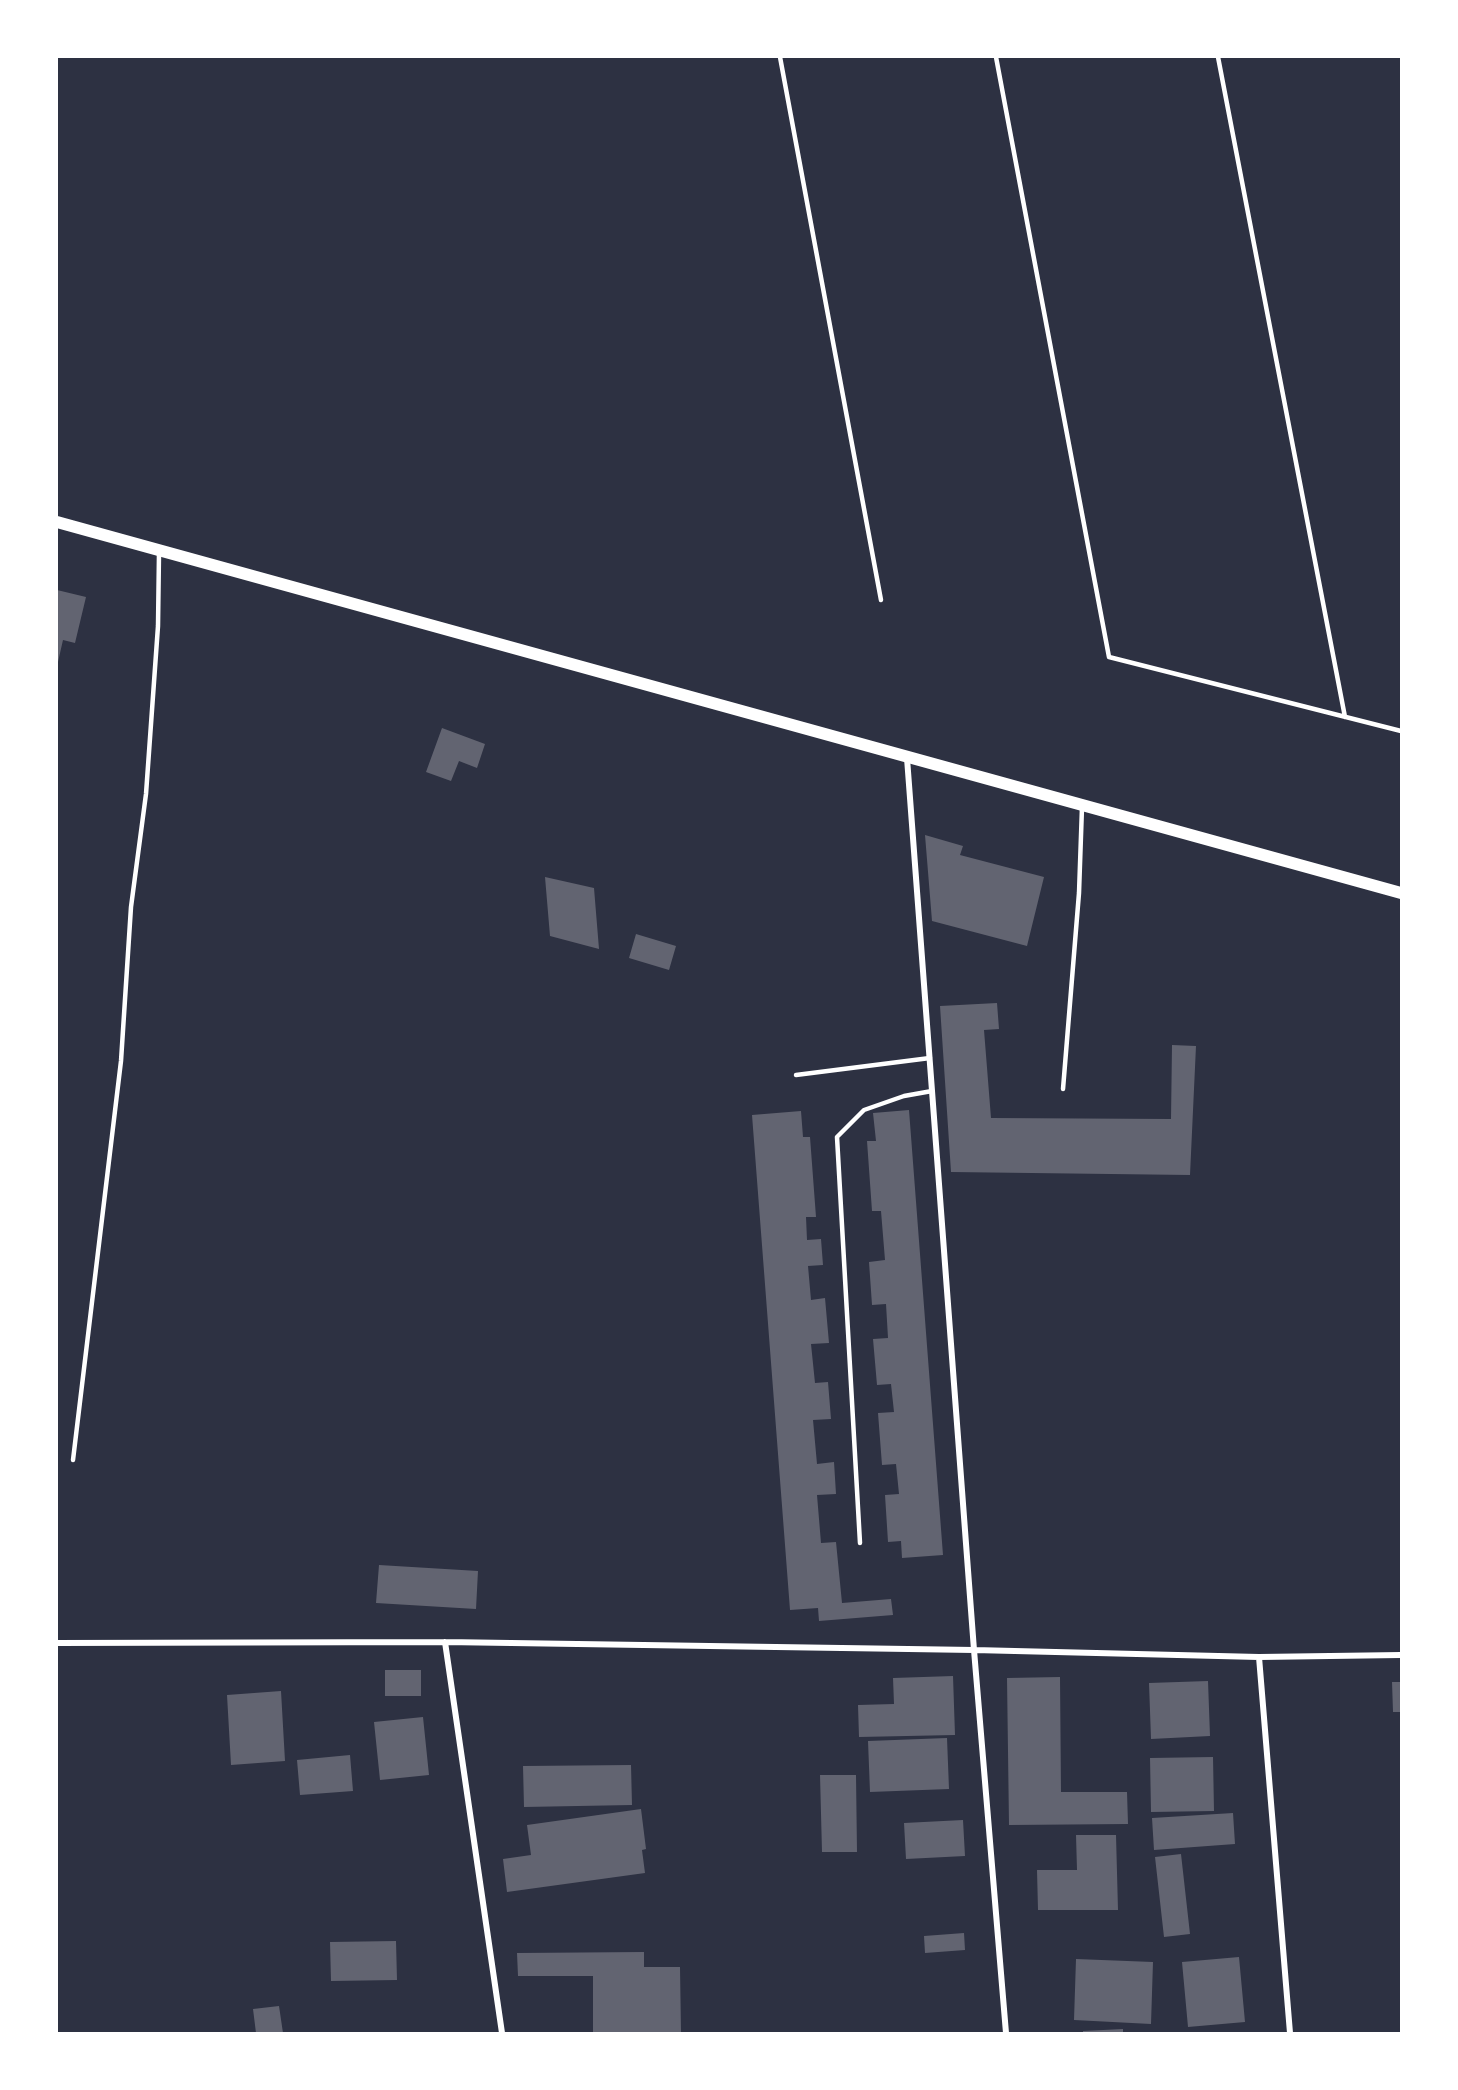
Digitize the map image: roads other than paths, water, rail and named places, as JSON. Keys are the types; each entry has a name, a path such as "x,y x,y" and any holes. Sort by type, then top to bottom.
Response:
{"main road":[{"path":"57,522 1401,892"}],"street":[{"path":"907,757 974,1650 1006,2033"},
{"path":"445,1642 502,2033"},
{"path":"57,1643 445,1642 1259,1657 1401,1655"},
{"path":"1259,1657 1290,2033"}],"lane":[{"path":"780,57 881,600"},
{"path":"996,57 1109,657 1401,730"},
{"path":"1218,57 1345,717"},
{"path":"73,1460 121,1061 131,907 146,794 158,626 159,550"},
{"path":"1063,1089 1079,893 1082,805"},
{"path":"796,1075 930,1058"},
{"path":"860,1544 837,1137 864,1110 904,1096 932,1091"}]}
